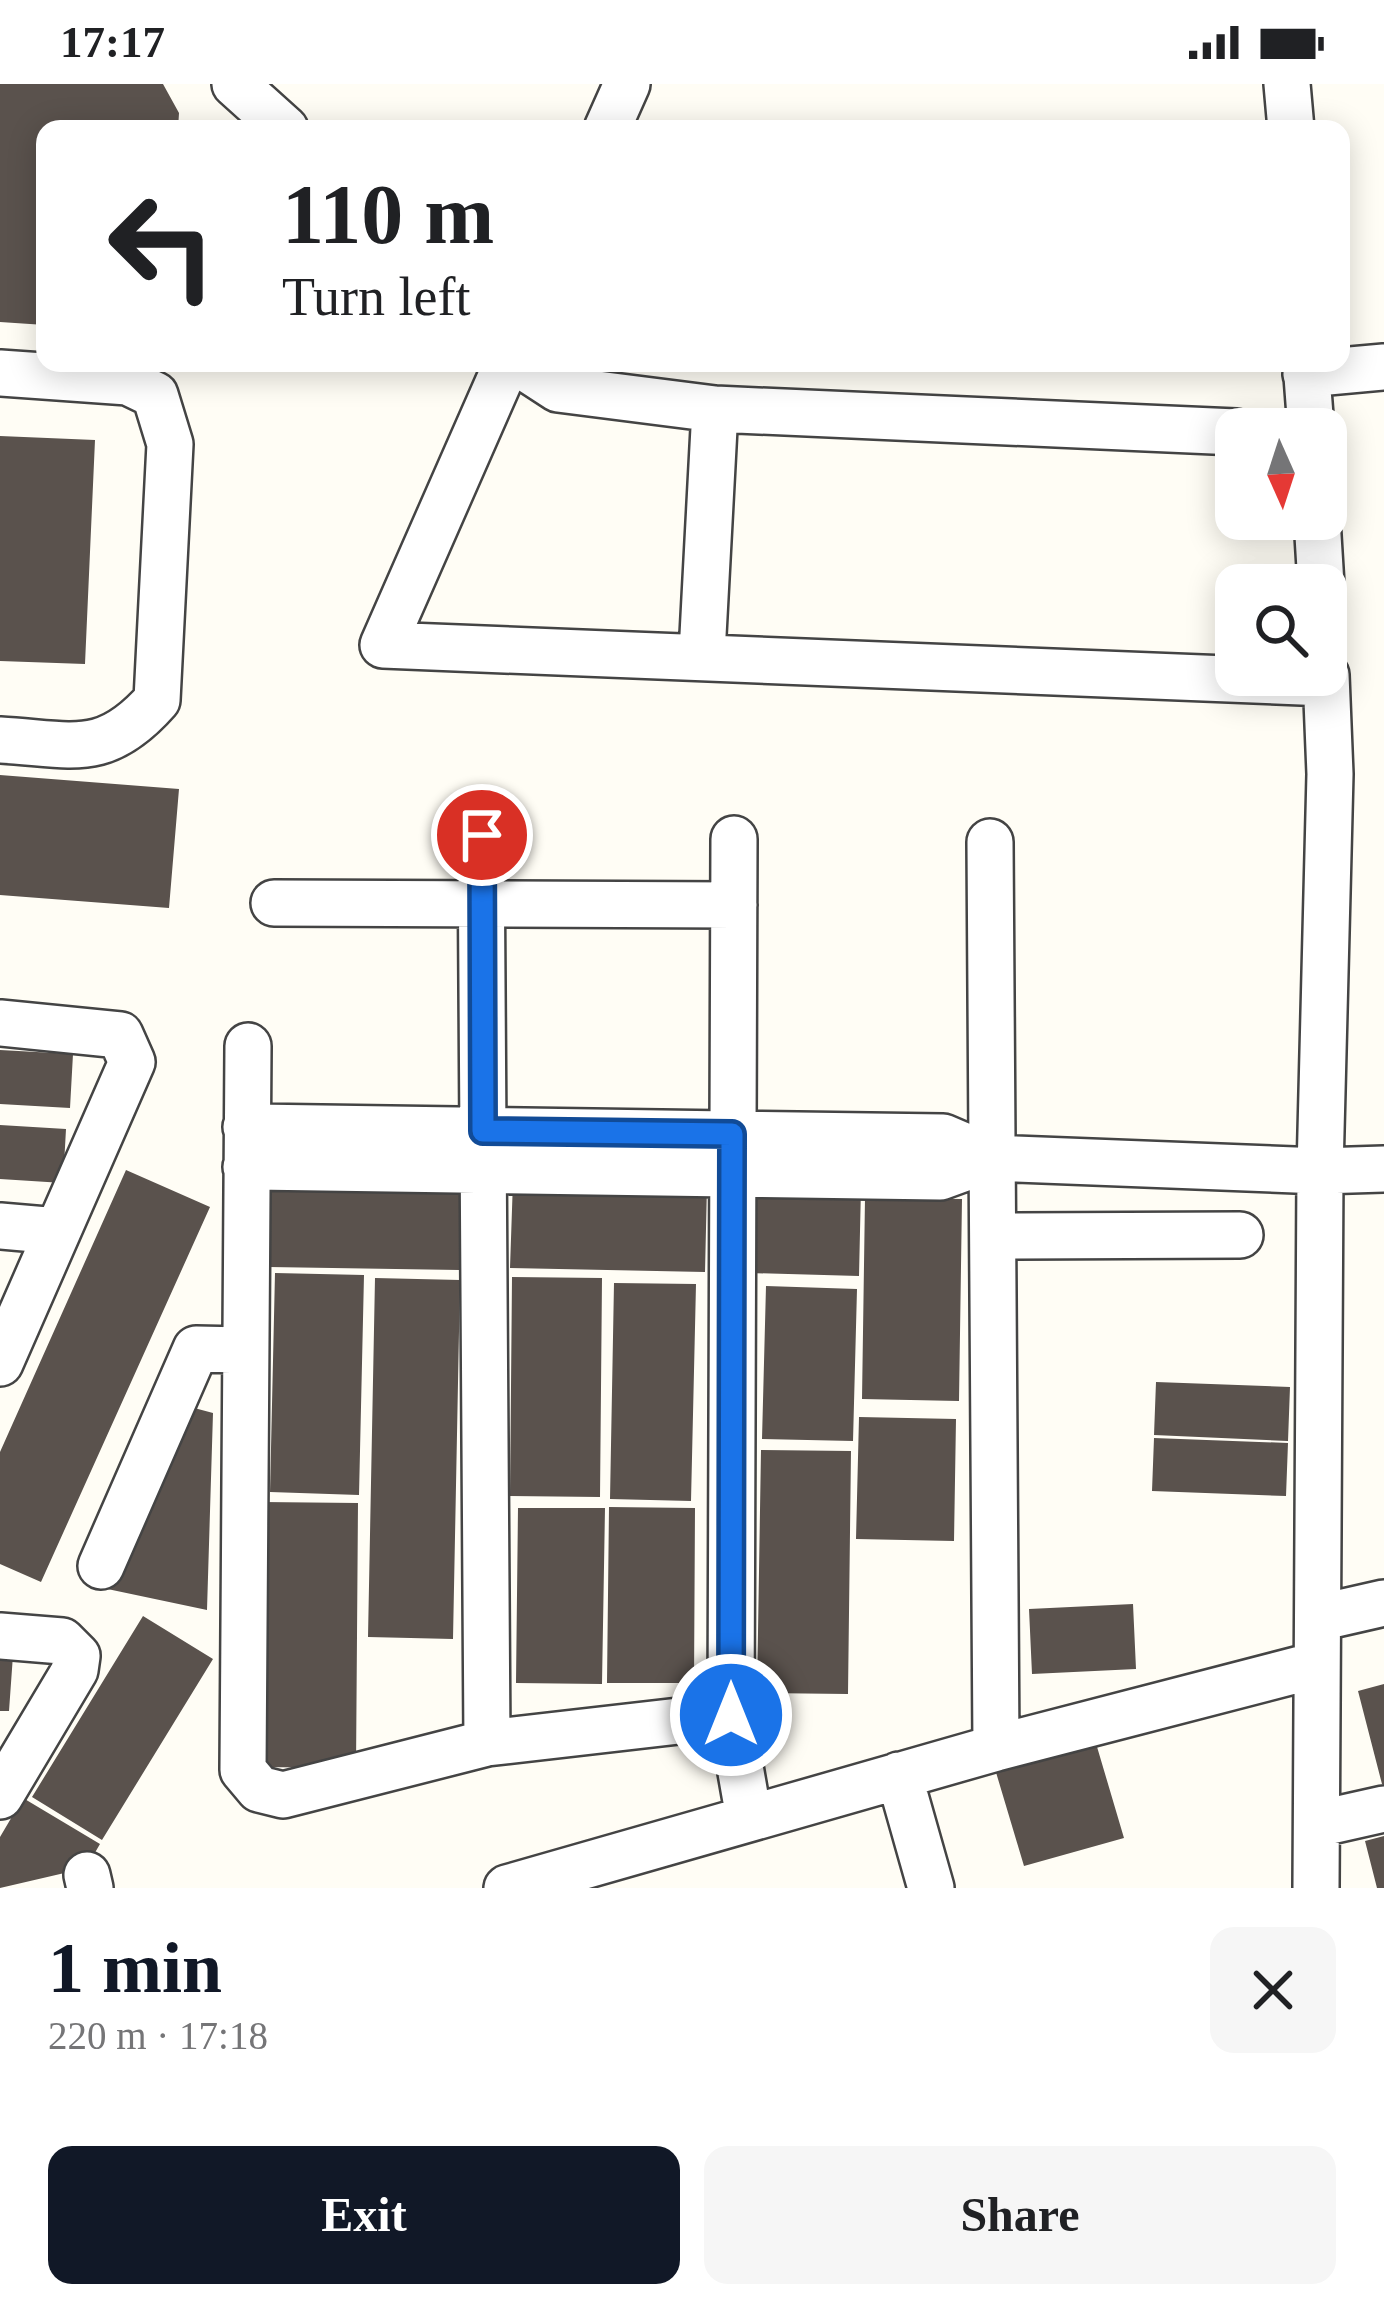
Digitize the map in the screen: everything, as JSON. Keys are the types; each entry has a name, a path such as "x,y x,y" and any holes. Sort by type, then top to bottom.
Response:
{"street":[{"path":"235,84 275,120"},
{"path":"612,120 627,84"},
{"path":"1287,84 1290,120"},
{"path":"1350,368 1384,368"},
{"path":"503,372 382,645 1215,675"},
{"path":"532,372 558,389 715,409 1215,431"},
{"path":"1306,372 1309,408"},
{"path":"0,373 128,382 155,395 170,444 157,700 135,725 99,746 0,740"},
{"path":"702,654 715,409"},
{"path":"1316,1888 1320,1171 1330,773 1327,696"},
{"path":"482,835 487,1743"},
{"path":"734,839 731,1715 748,1818"},
{"path":"990,842 996,1748"},
{"path":"274,904 734,905"},
{"path":"0,1023 120,1035 132,1062 0,1363"},
{"path":"248,1046 242,1770 260,1789 283,1795 487,1743 731,1715"},
{"path":"246,1147 732,1154 943,1137 992,1158 1320,1171 1384,1169"},
{"path":"0,1226 58,1231"},
{"path":"993,1236 1240,1235"},
{"path":"101,1566 196,1348 243,1350"},
{"path":"1318,1618 1384,1603"},
{"path":"0,1636 62,1641 77,1655 75,1670 0,1796"},
{"path":"507,1888 647,1869 748,1818 1316,1665"},
{"path":"899,1775 932,1888"},
{"path":"1317,1824 1384,1809"}],"building":[{"path":"0,84 163,84 179,120 36,120 36,324 0,322"},
{"path":"0,436 95,440 85,664 0,661"},
{"path":"0,775 179,789 169,908 0,895"},
{"path":"0,1050 73,1054 70,1108 0,1104"},
{"path":"0,1125 66,1129 63,1183 0,1179"},
{"path":"126,1170 210,1207 41,1582 0,1564 0,1452"},
{"path":"513,1180 707,1185 705,1272 510,1268"},
{"path":"270,1181 460,1183 459,1270 269,1267"},
{"path":"752,1184 861,1187 859,1276 750,1273"},
{"path":"865,1198 962,1199 959,1401 862,1399"},
{"path":"275,1273 364,1275 359,1495 270,1492"},
{"path":"512,1277 602,1278 600,1497 510,1496"},
{"path":"375,1278 460,1280 453,1639 368,1637"},
{"path":"614,1283 696,1284 691,1501 610,1499"},
{"path":"766,1286 857,1289 853,1441 762,1439"},
{"path":"1156,1382 1290,1387 1288,1441 1154,1435"},
{"path":"183,1405 213,1413 207,1610 98,1587"},
{"path":"859,1417 956,1419 954,1541 856,1539"},
{"path":"1154,1438 1288,1443 1286,1496 1152,1491"},
{"path":"761,1450 851,1451 848,1694 757,1693"},
{"path":"262,1502 358,1503 356,1768 259,1767"},
{"path":"609,1507 695,1508 694,1683 607,1683"},
{"path":"518,1508 605,1508 602,1684 516,1683"},
{"path":"1133,1604 1136,1669 1032,1674 1029,1609"},
{"path":"143,1616 213,1659 102,1840 32,1797"},
{"path":"0,1654 13,1655 9,1711 0,1711"},
{"path":"1384,1684 1384,1784 1382,1784 1358,1691"},
{"path":"1095,1740 1124,1838 1024,1866 995,1769"},
{"path":"23,1798 100,1844 86,1868 0,1888 0,1837"},
{"path":"1384,1836 1384,1888 1377,1888 1365,1841"}],"route":[{"path":"482,835 483,1131 732,1134 731,1715"}]}
